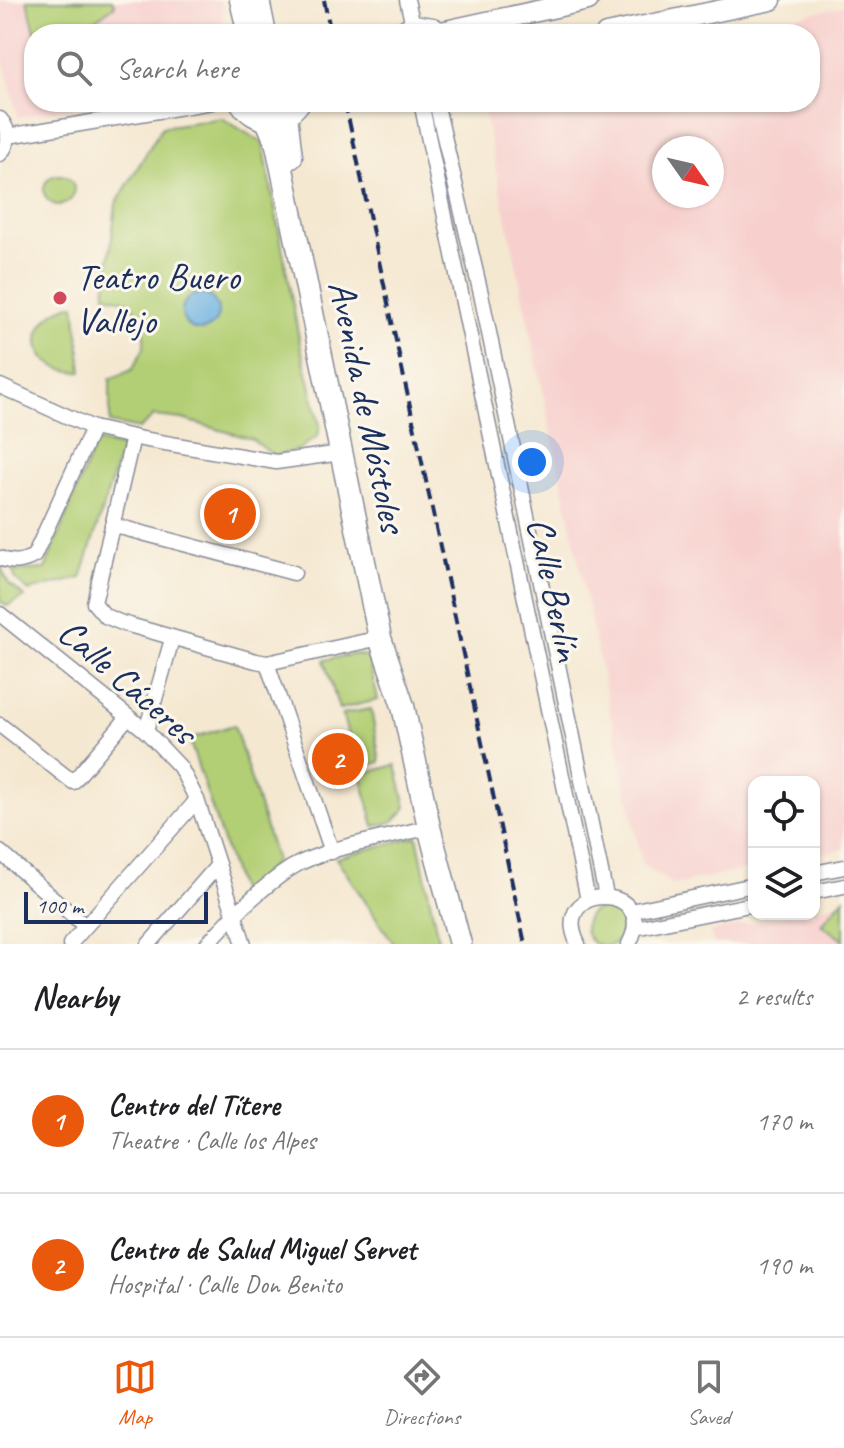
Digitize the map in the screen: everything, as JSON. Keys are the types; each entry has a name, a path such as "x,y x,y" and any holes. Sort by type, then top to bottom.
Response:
{"main road":[{"path":"241,0 247,24"},
{"path":"258,0 263,24"},
{"path":"249,112 284,112"},
{"name":"Avenida de Móstoles","path":"284,112 277,145 380,638 403,706"},
{"name":"Avenida de Móstoles","path":"284,112 291,158 394,634 403,706 429,827 460,944"}],"street":[{"path":"406,24 407,0"},
{"path":"498,24 588,0"},
{"path":"655,24 771,0"},
{"path":"8,136 152,112"},
{"name":"Calle Berlín","path":"423,112 588,900"},
{"name":"Calle Berlín","path":"438,112 481,294 606,896"},
{"path":"0,119 8,136 0,154"},
{"path":"0,386 93,428 133,437 276,462 341,453"},
{"path":"0,558 8,562 21,562 34,556 93,428"},
{"path":"133,437 94,603 105,616 172,639 267,663 380,638"},
{"path":"112,525 294,573"},
{"name":"Calle Cáceres","path":"0,614 146,731 180,767 197,800 244,944"},
{"path":"146,731 172,639"},
{"path":"267,663 332,852"},
{"path":"0,725 73,782 128,717"},
{"path":"70,944 197,800"},
{"path":"207,944 235,915 292,868 332,852 429,827"},
{"path":"0,852 85,926"},
{"path":"149,944 218,865"},
{"path":"820,872 844,867"},
{"path":"631,911 748,886"},
{"path":"820,891 844,886"},
{"path":"578,944 574,936 577,912 588,900 606,896 620,900 631,911 635,928 629,944"},
{"path":"635,928 748,905"}],"shaded area":[{"path":"0,0 220,0 223,14 222,24 24,24 24,112 47,112 18,117 0,48"},
{"path":"844,6 844,849 820,854 820,776 748,776 748,869 673,885 642,864 484,112 820,112 820,24 759,24"},
{"path":"844,902 844,944 714,944 710,932 763,920 820,920 820,908"}],"green space":[{"path":"27,0 112,0 115,5 89,24 33,24"},
{"path":"222,118 263,143 300,344 320,425 318,436 298,450 274,456 252,439 182,419 154,416 139,429 110,423 110,379 132,370 144,348 144,320 129,302 105,294 116,204 162,127"},
{"path":"59,175 65,176 73,184 73,196 65,204 59,205 53,204 45,196 44,190 45,184 53,176"},
{"path":"75,304 82,372 62,369 49,362 41,352 38,341 40,329 48,318 59,309"},
{"path":"96,441 122,447 81,578 29,591 16,580 13,571 45,569"},
{"path":"0,566 9,584 25,597 7,606 0,601"},
{"path":"355,654 368,657 378,700 339,709 324,660"},
{"path":"371,709 380,762 358,768 342,714"},
{"path":"234,725 276,861 241,896 189,739"},
{"path":"396,765 406,807 393,821 374,826 361,774"},
{"path":"417,836 439,944 394,944 336,858"},
{"path":"844,898 844,941 821,924"},
{"path":"597,909 611,909 622,920 622,934 613,944 595,944 586,934 586,920"}],"water":[{"path":"200,294 213,299 218,312 213,325 200,330 187,325 182,312 187,299"}],"railway":[{"path":"324,0 329,24"},
{"path":"347,112 525,944"}],"place":[{"name":"Teatro Buero Vallejo","path":"60,298"},
{"name":"Centro del Títere","path":"230,514"},
{"name":"Centro de Salud Miguel Servet","path":"338,759"}]}
